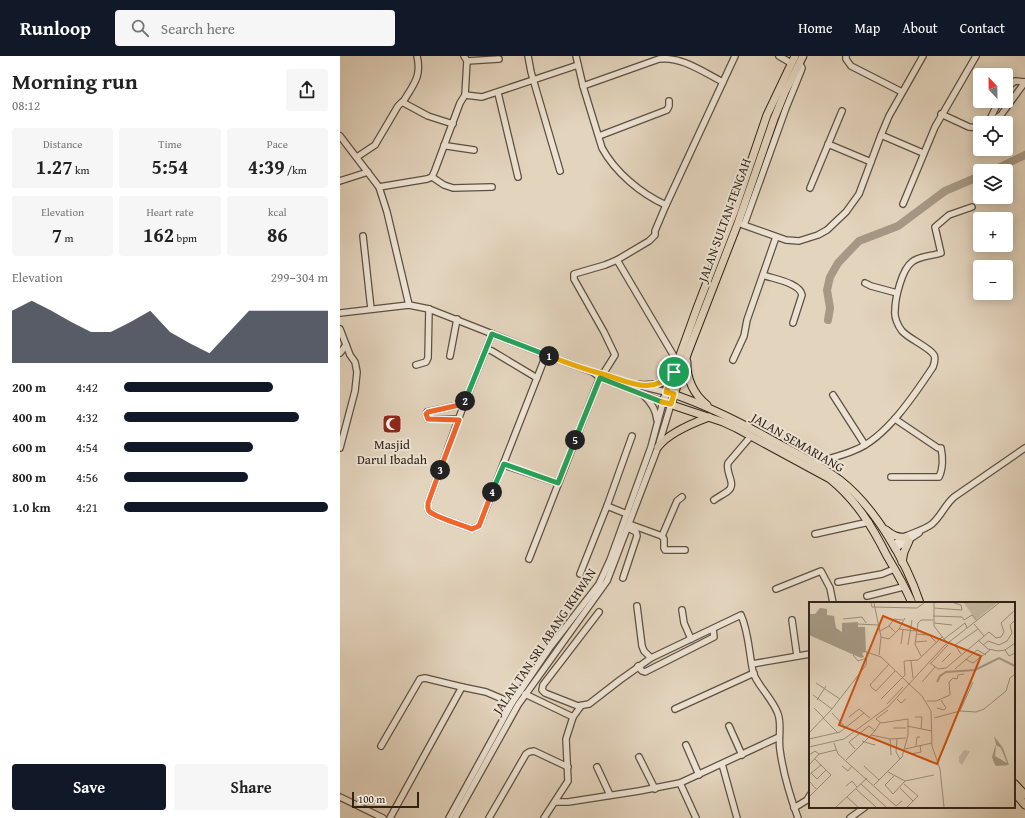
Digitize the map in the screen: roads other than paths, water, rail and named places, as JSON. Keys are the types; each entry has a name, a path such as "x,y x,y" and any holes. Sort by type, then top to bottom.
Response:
{"main road":[{"name":"JALAN SULTAN TENGAH","path":"670,393 674,372 734,212 768,115 795,56"},
{"name":"JALAN SULTAN TENGAH","path":"670,393 741,224 774,119 785,92 803,56"},
{"path":"688,352 688,377 698,397 710,408"},
{"path":"639,385 656,385 662,383 674,372"},
{"path":"663,402 670,393"},
{"path":"670,393 671,404"},
{"name":"JALAN SEMARIANG","path":"670,393 710,408 761,434 825,469 850,489 868,508 882,527 902,562 920,602"},
{"name":"JALAN SEMARIANG","path":"663,402 723,422 830,479 854,502 869,522 911,602"},
{"path":"658,447 661,442 668,437 699,420 708,417"},
{"path":"882,527 892,535 907,539 902,562"},
{"path":"894,547 891,552 903,576 903,586"},
{"path":"1015,784 1025,796"},
{"path":"1015,793 1025,805"}],"street":[{"path":"357,157 375,145 398,106 403,102 418,77 419,64 417,56"},
{"path":"528,56 560,171"},
{"path":"576,56 583,86 602,148 606,155 618,170 641,190 666,205"},
{"path":"529,559 601,376 614,358 615,353 577,286 573,277 574,274 617,260 655,236 655,231 666,205 735,56"},
{"path":"779,56 791,63"},
{"path":"846,56 846,60 851,66 902,92"},
{"path":"741,224 776,237 799,242 827,230 854,203 881,135 902,92 923,56"},
{"path":"903,204 923,153 942,114 976,56"},
{"path":"379,187 427,179 432,176 464,95 466,58 499,59"},
{"path":"583,86 659,59 666,58 688,64 723,82"},
{"path":"464,95 482,97 498,93 534,79 578,65"},
{"path":"1000,116 1025,82 1015,80 1013,82"},
{"path":"498,93 518,177"},
{"path":"599,136 667,110 670,106 669,101"},
{"path":"403,102 428,116 453,124"},
{"path":"810,188 842,111"},
{"path":"942,114 969,127 973,127"},
{"path":"881,135 923,153"},
{"path":"340,136 379,187 387,212 409,305"},
{"path":"828,144 871,162"},
{"path":"444,145 474,150"},
{"path":"340,181 368,172"},
{"path":"432,176 444,185 453,188 492,187"},
{"path":"814,463 856,450 865,445 895,419 933,367 935,360 932,353 907,335 900,327 895,317 894,311 898,293 904,272 913,261 941,253 935,227 949,215 972,208"},
{"path":"363,236 371,309"},
{"path":"733,360 744,336 747,320 776,237"},
{"path":"617,260 675,358"},
{"path":"763,275 794,285 802,291 793,323"},
{"path":"865,283 898,293"},
{"path":"340,313 409,305 430,308 492,334 593,372 663,402 645,470"},
{"path":"416,365 426,362 428,358 430,308"},
{"path":"450,356 457,319"},
{"path":"340,329 355,362 357,372 355,391 340,448"},
{"path":"492,334 464,404 428,503 430,512 472,529 479,526 546,355"},
{"path":"340,353 346,345"},
{"path":"486,349 492,351 537,378"},
{"path":"601,376 670,393"},
{"path":"641,393 651,402 657,424"},
{"path":"833,395 865,445"},
{"path":"459,420 428,419 426,414 428,412 464,404"},
{"path":"645,470 658,447 671,404"},
{"path":"891,477 939,476 941,473 942,460 941,448 938,448 895,419"},
{"path":"580,574 607,506 632,436"},
{"path":"714,500 729,490 731,480 726,468 728,463 751,436"},
{"path":"894,547 932,524 941,515 948,503 954,497 1025,448"},
{"path":"825,469 831,458"},
{"path":"504,464 558,483"},
{"name":"JALAN TAN SRI ABANG IKHWAN","path":"449,818 512,704 551,646 599,584 610,560 645,470"},
{"name":"JALAN TAN SRI ABANG IKHWAN","path":"455,818 525,694 607,581 628,526 645,470"},
{"path":"682,497 677,501 662,536 664,539 665,550 685,550"},
{"path":"607,506 627,514"},
{"path":"814,534 869,522"},
{"path":"628,526 662,536"},
{"path":"623,578 637,536 636,532 628,526"},
{"path":"838,582 882,574 894,569"},
{"path":"776,589 822,571 830,588 833,602"},
{"path":"867,596 903,586"},
{"path":"637,606 642,646 644,651 651,658"},
{"path":"682,610 684,623 691,639"},
{"path":"599,612 542,687 542,690 545,693 581,706 589,704 638,666 651,658 741,615 745,624 754,673 776,709 780,722 779,748 782,765 798,818"},
{"path":"792,620 797,656"},
{"path":"638,666 642,672 645,672 698,646 714,637 713,629"},
{"path":"752,664 809,654"},
{"path":"675,709 754,673"},
{"path":"381,746 420,679 425,678 486,692 512,704"},
{"path":"390,818 462,687"},
{"path":"525,694 573,717"},
{"path":"544,818 568,781 566,739 573,717 581,706"},
{"path":"729,726 742,755"},
{"path":"555,802 568,802 655,789 680,783 779,737"},
{"path":"686,745 699,775"},
{"path":"489,818 526,754 529,752 534,751 568,767"},
{"path":"639,757 655,789"},
{"path":"722,764 737,818"},
{"path":"597,767 610,795"},
{"path":"680,783 696,818"},
{"path":"794,808 807,800 809,797"},
{"path":"340,805 341,798 382,818"},
{"path":"850,818 864,808"}],"waterway":[{"path":"1006,164 1025,155"},
{"path":"828,320 830,308 827,290 830,277 838,263 859,241 898,226 945,191 973,179"}],"place":[{"name":"Masjid Darul Ibadah","path":"392,424"}]}
